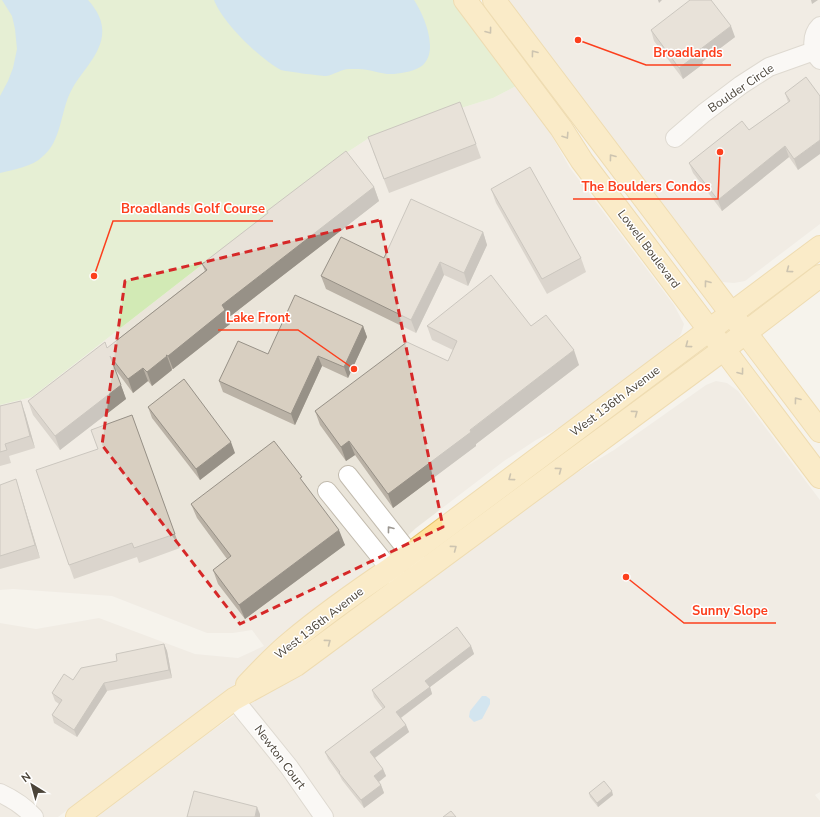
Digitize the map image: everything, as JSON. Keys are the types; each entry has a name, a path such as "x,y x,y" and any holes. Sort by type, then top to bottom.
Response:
{"main road":[{"name":"Lowell Boulevard","path":"465,0 562,128 582,161 820,476"},
{"path":"494,0 820,431"},
{"name":"West 136th Avenue","path":"396,578 410,554 820,247"},
{"name":"West 136th Avenue","path":"77,817 234,699 267,664 291,642 336,608 396,578 423,571 724,349 820,276"}],"street":[{"name":"Boulder Circle","path":"675,138 704,113 741,85 769,67 817,56 813,44 814,36 820,26"},
{"path":"348,475 423,571"},
{"path":"326,491 396,578"},
{"name":"Newton Court","path":"234,699 289,767 324,817"},
{"path":"0,793 21,805 34,817"}],"highlighted area":[{"path":"380,220 443,527 240,624 102,445 125,281"}],"shaded area":[{"path":"505,0 820,0 820,224 745,281 734,283 722,282 716,278"},
{"path":"518,85 536,108 570,168 674,305 684,324 681,334 676,341 572,421 536,440 504,461 416,528 366,575 238,682 58,817 0,817 0,623 36,629 99,618 195,654 238,658 264,646 252,630 233,633 207,633 112,596 13,589 0,590 0,405 32,397 343,155 372,136 493,98"},
{"path":"716,381 727,383 738,391 820,500 820,792 815,795 820,801 820,817 97,817 213,730 275,687 546,491 614,450 706,385"}],"green space":[{"path":"0,0 454,0 518,85 493,98 372,136 343,155 32,397 0,405"}],"water":[{"path":"2,0 88,0 101,21 102,36 97,51 67,99 57,135 49,150 33,163 0,173 0,96 13,68 17,49 12,16"},
{"path":"214,0 414,0 422,14 428,32 430,51 428,59 417,69 398,74 380,73 362,69 343,70 326,76 283,71 262,57 242,39 225,19"},
{"path":"482,696 486,696 490,699 490,704 482,719 474,722 469,717 470,711"}],"building":[{"path":"690,0 711,0 731,26 698,51 699,53 679,68 651,30"},
{"path":"806,77 820,96 820,140 794,159 785,146 718,200 689,163 742,121 749,130 790,101 785,93"},
{"path":"460,102 476,144 384,179 368,137"},
{"path":"346,151 374,187 222,305 225,310 168,356 166,355 167,356 147,372 143,368 128,379 110,356 121,385 55,436 28,401 105,342 107,348 207,270 202,264 268,213 267,211"},
{"path":"530,167 581,258 542,279 491,189"},
{"path":"411,199 483,232 464,273 440,262 411,320 321,276 341,237 384,258"},
{"path":"491,275 531,326 546,315 574,350 470,430 471,432 388,494 349,441 341,447 315,411 407,342 448,361 457,341 427,326"},
{"path":"295,295 363,326 344,367 318,356 291,414 219,381 238,341 268,354"},
{"path":"184,379 231,442 196,469 148,407"},
{"path":"21,401 30,436 5,444 7,450 0,452 0,406"},
{"path":"132,415 175,534 134,548 132,543 69,565 36,470 98,449 91,430"},
{"path":"274,441 302,477 300,478 339,530 239,605 213,570 231,556 191,504"},
{"path":"16,479 35,545 0,556 0,485"},
{"path":"457,627 471,646 425,681 430,687 396,712 406,725 370,752 383,769 374,776 381,785 361,800 339,773 340,772 325,752 385,707 372,690"},
{"path":"164,644 169,670 104,683 74,730 52,715 62,700 52,693 64,674 73,680 81,668 117,661 116,654"},
{"path":"604,781 612,791 597,803 589,793"},
{"path":"194,791 257,807 255,817 187,817"},
{"path":"451,811 456,817 443,817"}],"place":[{"name":"Broadlands","path":"578,40"},
{"name":"The Boulders Condos","path":"720,152"},
{"name":"Broadlands Golf Course","path":"94,276"},
{"name":"Lake Front","path":"354,369"},
{"name":"Sunny Slope","path":"626,577"}]}
